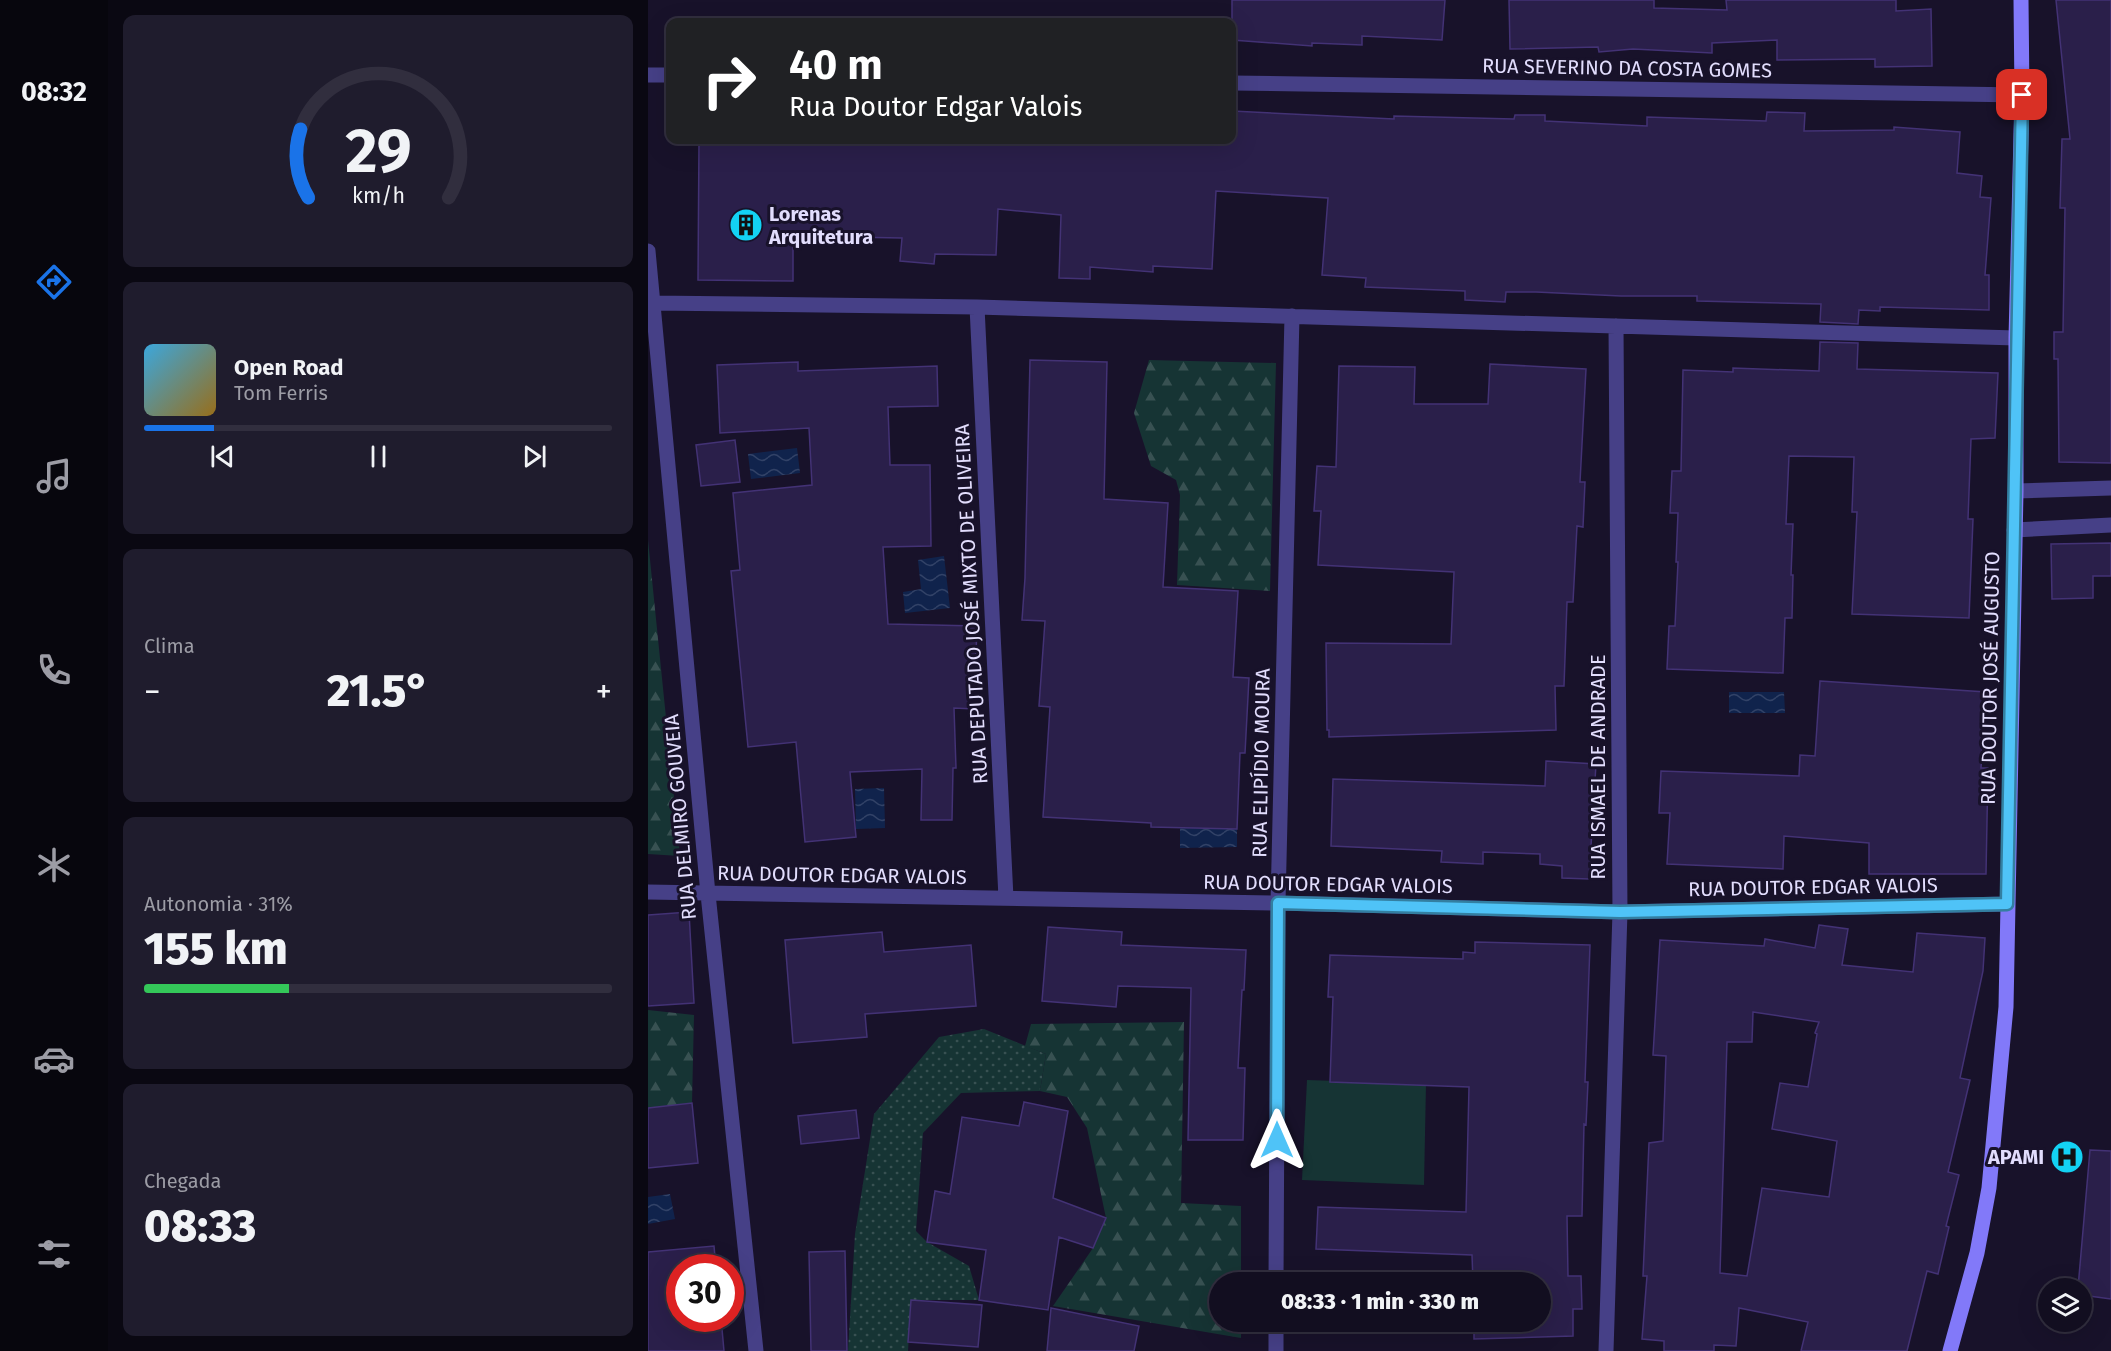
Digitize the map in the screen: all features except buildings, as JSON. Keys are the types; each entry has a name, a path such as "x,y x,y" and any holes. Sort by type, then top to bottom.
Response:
{"main road":[{"name":"RUA DOUTOR JOSÉ AUGUSTO","path":"1950,1351 1977,1253 1989,1188 2006,1007 2022,95 2021,0"}],"street":[{"path":"648,75 666,75"},
{"name":"RUA SEVERINO DA COSTA GOMES","path":"1236,83 2022,95"},
{"name":"RUA DELMIRO GOUVEIA","path":"648,251 708,894 756,1351"},
{"path":"653,303 977,307 2016,338"},
{"name":"RUA DEPUTADO JOSÉ MIXTO DE OLIVEIRA","path":"977,307 1006,898"},
{"name":"RUA ELIPÍDIO MOURA","path":"1276,1272 1278,903 1292,316"},
{"name":"RUA ISMAEL DE ANDRADE","path":"1606,1351 1620,912 1616,326"},
{"path":"2016,491 2111,488"},
{"path":"2014,530 2111,525"},
{"name":"RUA DOUTOR EDGAR VALOIS","path":"648,892 1278,903 1620,912 2007,904"},
{"path":"1276,1332 1276,1351"}],"green space":[{"path":"1149,360 1276,363 1270,591 1177,585 1180,495 1176,480 1151,466 1134,413"},
{"path":"648,540 680,856 648,854"},
{"path":"648,1010 694,1015 692,1103 648,1108"},
{"path":"1184,1022 1181,1203 1241,1206 1241,1272 1209,1272 1209,1332 1241,1332 1241,1338 1053,1306 1093,1248 1106,1218 1087,1128 1067,1097 1040,1091 1046,1054 1025,1046 1031,1024"},
{"path":"984,1029 1046,1054 1040,1091 961,1093 923,1133 916,1231 927,1242 969,1266 979,1300 911,1300 908,1351 848,1351 855,1234 874,1114 939,1037"},
{"path":"1307,1080 1426,1084 1424,1185 1302,1180"}],"water":[{"path":"797,448 800,473 751,479 748,454"},
{"path":"944,556 950,608 905,613 903,592 921,589 918,560"},
{"path":"1729,692 1784,692 1785,713 1729,713"},
{"path":"884,788 885,828 856,829 855,789"},
{"path":"1180,828 1237,829 1237,847 1180,848"},
{"path":"670,1194 675,1219 648,1224 648,1197"}],"place":[{"name":"Lorenas Arquitetura","path":"746,225"},
{"name":"APAMI","path":"2067,1157"}],"route":[{"path":"1277,1140 1278,903 1620,912 2007,904 2022,95"}]}
